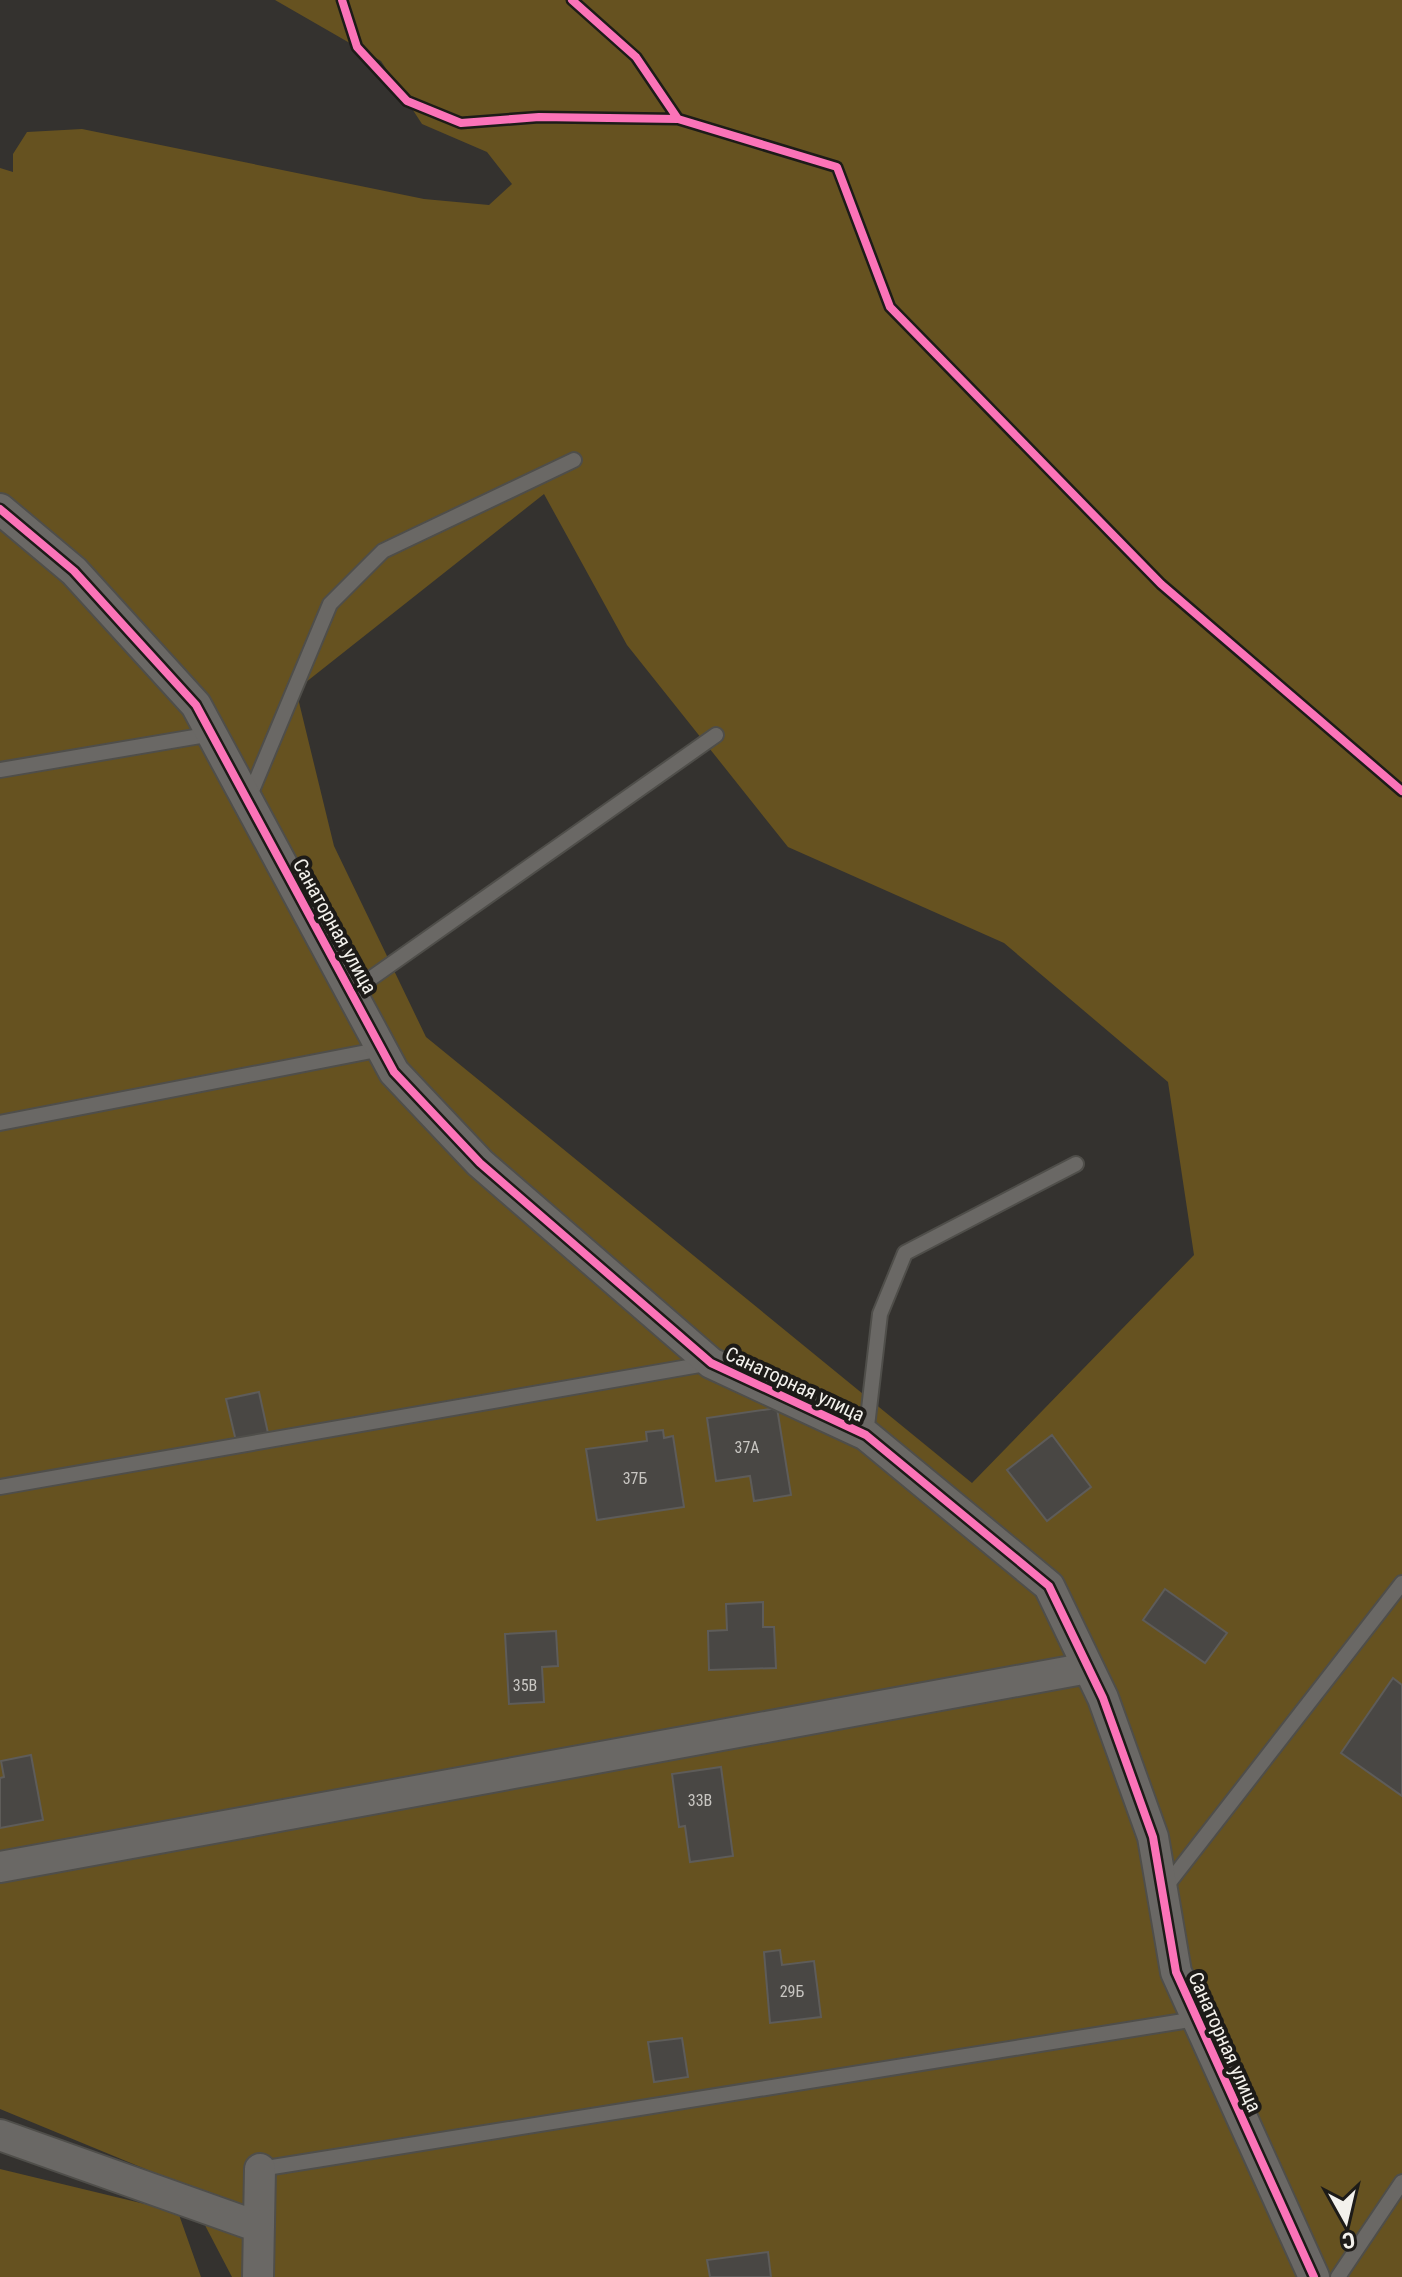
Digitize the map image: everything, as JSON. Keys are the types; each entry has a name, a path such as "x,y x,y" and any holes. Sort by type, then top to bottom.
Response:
{"street":[{"name":"Санаторная улица","path":"0,509 74,571 196,705 394,1072 480,1163 711,1363 866,1435 1049,1586 1103,1698 1153,1837 1176,1972 1314,2277"},
{"path":"0,1867 1088,1668"},
{"path":"0,2135 259,2227"},
{"path":"258,2277 260,2169"}],"lane":[{"path":"248,800 330,604 383,551 574,460"},
{"path":"0,770 212,734"},
{"path":"353,991 716,735"},
{"path":"0,1123 383,1049"},
{"path":"866,1435 880,1314 905,1253 1076,1164"},
{"path":"0,1487 711,1363"},
{"path":"1162,1891 1402,1583"},
{"path":"260,2169 1196,2019"},
{"path":"1338,2277 1402,2182"}],"shaded area":[{"path":"275,0 1402,0 1402,2277 232,2277 184,2185 0,2109 0,168 13,172 13,154 27,132 82,129 424,199 489,205 512,184 487,152 422,124 381,61","holes":["544,494 627,645 788,847 1004,943 1168,1082 1194,1255 972,1483 426,1037 334,846 296,690"]},
{"path":"0,2169 178,2212 201,2277 0,2277"}],"building":[{"path":"259,1392 268,1433 236,1441 226,1399"},
{"path":"777,1408 791,1495 754,1501 750,1476 716,1481 707,1418"},
{"path":"663,1430 664,1438 673,1436 684,1507 597,1520 586,1449 647,1441 646,1432"},
{"path":"1052,1435 1091,1487 1047,1521 1007,1470"},
{"path":"1165,1589 1227,1633 1205,1663 1143,1620"},
{"path":"763,1602 763,1627 774,1627 776,1668 709,1670 708,1631 727,1630 726,1604"},
{"path":"556,1631 558,1666 542,1667 544,1702 509,1704 505,1634"},
{"path":"1393,1678 1402,1685 1402,1796 1341,1753"},
{"path":"31,1755 43,1820 0,1828 0,1778 4,1777 1,1761"},
{"path":"721,1767 733,1856 690,1862 685,1826 679,1827 672,1774"},
{"path":"780,1950 782,1965 814,1961 821,2017 770,2023 764,1952"},
{"path":"682,2038 688,2077 654,2082 648,2042"},
{"path":"768,2252 771,2277 710,2277 707,2260"}],"cycle path":[{"path":"342,0 357,47 407,101 461,123 539,117 678,119"},
{"path":"572,0 636,57 678,119 837,167 890,307 1161,584 1402,791"},
{"path":"0,509 74,571 196,705 394,1072 480,1163 711,1363 866,1435 1049,1586 1103,1698 1153,1837 1176,1972 1314,2277"}]}
